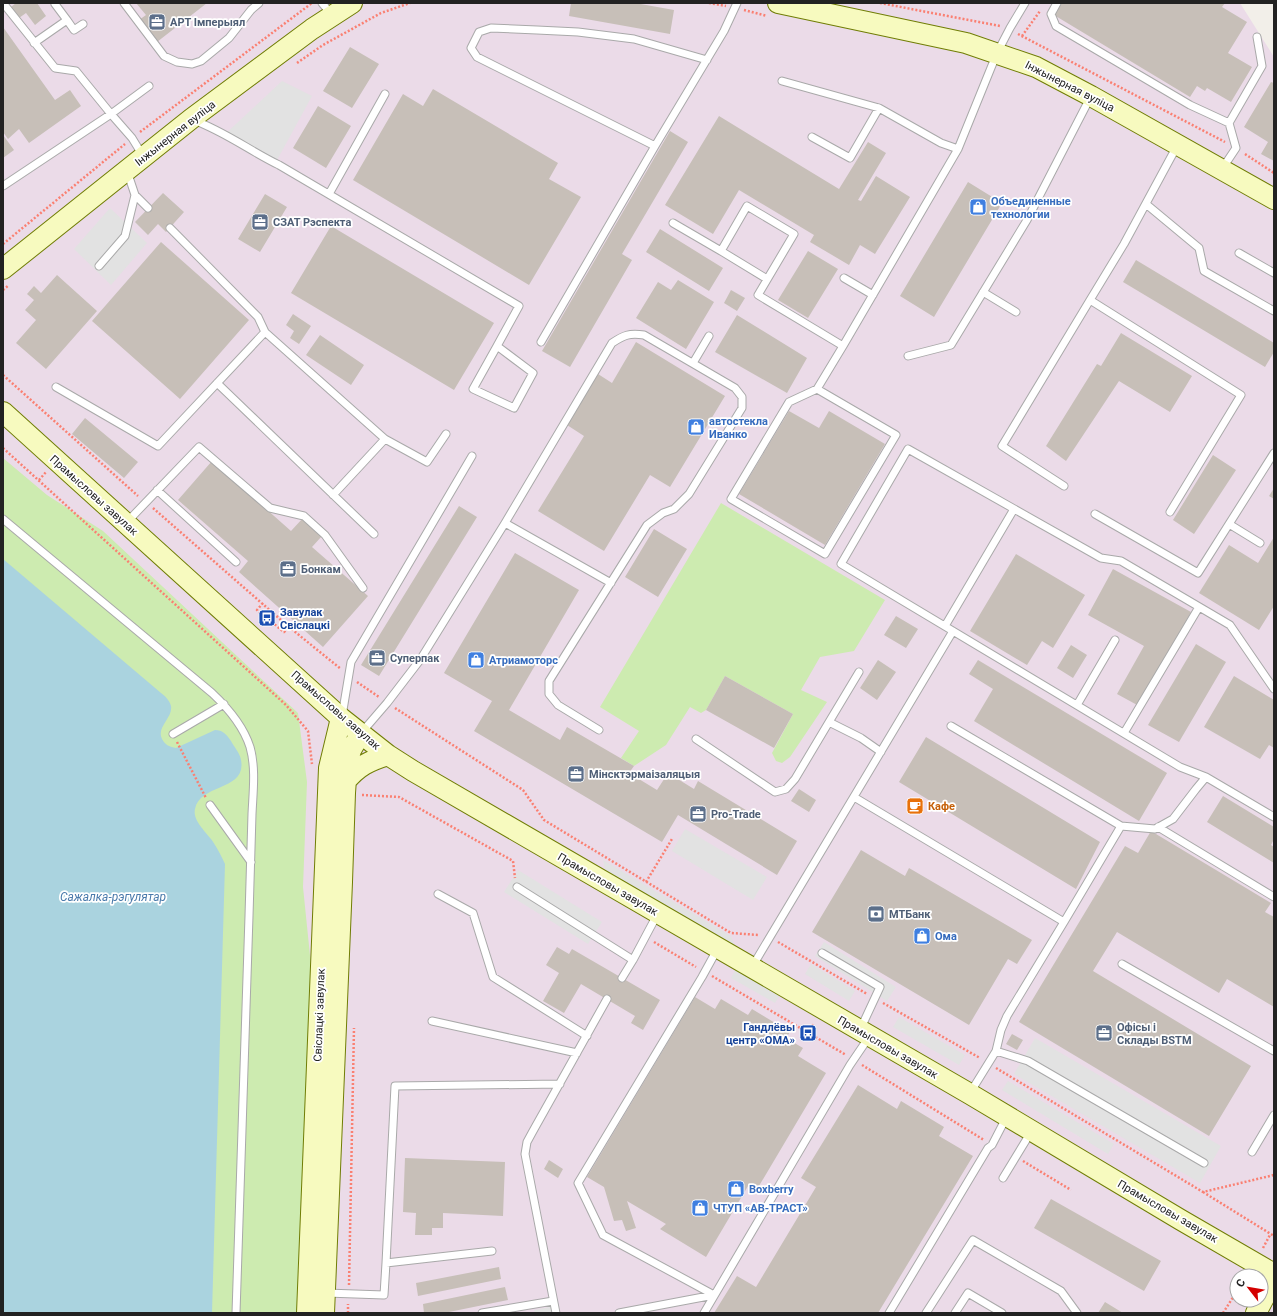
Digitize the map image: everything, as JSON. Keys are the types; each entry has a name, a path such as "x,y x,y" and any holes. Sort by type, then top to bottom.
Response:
{"street":[{"name":"Інжынерная вуліца","path":"9,274 144,157 191,119 312,29 327,9 352,3"},
{"name":"Інжынерная вуліца","path":"775,10 958,41 1036,67 1178,144 1274,199"},
{"name":"Прамысловы завулак","path":"3,412 342,718 388,755 419,775 1032,1130 1274,1274"},
{"name":"Свіслацкі завулак","path":"324,1313 316,1292 329,768 342,718"},
{"name":"Свіслацкі завулак","path":"308,1313 316,1292 346,765 351,750 360,733"},
{"path":"345,782 354,771 366,763 388,755"},
{"path":"1256,1313 1274,1279"}],"lane":[{"path":"3,3 55,68 76,71 132,138 144,157"},
{"path":"56,3 55,4 74,30 83,24"},
{"path":"124,3 164,56 177,62 192,64 201,61 229,38 251,10 259,3"},
{"path":"816,389 896,435 825,554 730,499 789,402 816,389 843,346 958,149 997,53 1025,3"},
{"path":"1057,3 1051,14 1056,26 1190,105 1229,123"},
{"path":"541,342 724,31 735,6"},
{"path":"34,43 67,20"},
{"path":"655,146 477,57 471,48 479,32 491,28 578,32 634,39 707,60"},
{"path":"1222,169 1236,148 1229,123 1262,66 1257,37"},
{"path":"782,81 879,108 942,143 958,149"},
{"path":"3,186 111,114 149,86"},
{"path":"329,194 385,94"},
{"path":"908,356 951,345 1026,220 1091,96"},
{"path":"812,137 850,158 879,108"},
{"path":"191,119 207,125 329,194 519,306 473,389 514,408 533,373 497,346"},
{"path":"1064,486 1002,446 1124,244 1178,144"},
{"path":"127,171 135,195 148,208"},
{"path":"99,266 125,236 135,195"},
{"path":"1146,204 1199,248 1204,271 1274,311"},
{"path":"721,251 748,206 794,234 758,295 843,346"},
{"path":"673,223 768,279"},
{"path":"170,228 258,316 265,332 385,440 427,462 446,434"},
{"path":"1239,253 1274,273"},
{"path":"844,278 873,295"},
{"path":"983,292 1016,312"},
{"path":"1090,300 1240,395 1170,512"},
{"path":"56,387 158,446 265,332"},
{"path":"360,733 387,703 420,660 505,523 612,343 625,335 644,335 735,388 742,396 742,408 689,494 674,509 663,513 647,525 549,681 548,694 558,705 599,730"},
{"path":"693,363 709,336"},
{"path":"217,383 374,534"},
{"path":"333,495 385,440"},
{"path":"125,523 199,447 270,508 304,516 325,535 363,588"},
{"path":"1274,689 1230,625 1121,561 1101,558 908,449 842,564 1180,767 1206,777 1274,817"},
{"path":"1095,514 1198,573 1274,452"},
{"path":"342,718 350,676 351,662 472,456"},
{"path":"157,490 236,562"},
{"path":"945,626 1014,509"},
{"path":"3,520 224,704 243,731 250,747 253,765 251,862 236,1313"},
{"path":"505,523 611,583"},
{"path":"1229,524 1260,543"},
{"path":"1124,733 1199,607"},
{"path":"752,967 953,631"},
{"path":"1077,705 1115,640"},
{"path":"696,739 775,792 786,789 795,779 859,672"},
{"path":"173,734 224,704"},
{"path":"829,722 861,738 881,752"},
{"path":"952,726 1121,826 1155,829 1173,819 1206,777"},
{"path":"854,797 1064,922"},
{"path":"210,805 251,862"},
{"path":"970,1094 996,1051 1007,1016 1121,826"},
{"path":"1158,827 1274,897"},
{"path":"517,887 633,960"},
{"path":"438,894 473,913 493,977 586,1036"},
{"path":"622,978 658,913"},
{"path":"714,1295 603,1235 578,1183 718,948"},
{"path":"704,1313 853,1060 865,1033 874,998 880,987 822,953"},
{"path":"1122,964 1274,1050"},
{"path":"556,1313 525,1154 527,1142 607,999"},
{"path":"432,1021 577,1053"},
{"path":"996,1051 1028,1061 1204,1163"},
{"path":"316,1292 384,1295 395,1086 560,1084"},
{"path":"1252,1152 1274,1115"},
{"path":"889,1313 988,1148 992,1145 1007,1116"},
{"path":"1003,1178 1032,1130"},
{"path":"926,1313 973,1240 1061,1291 1077,1313"},
{"path":"386,1263 492,1251"},
{"path":"955,1313 968,1293 1002,1313"},
{"path":"619,1313 714,1295"},
{"path":"482,1313 553,1301"}],"path":[{"path":"3,244 132,138 313,3"},
{"path":"291,67 323,45 381,13 410,3"},
{"path":"709,3 775,10"},
{"path":"1022,36 1042,8"},
{"path":"3,290 9,274"},
{"path":"3,375 145,502 290,628 350,676 387,703 523,790 544,820 731,933 770,936 874,998 974,1054 988,1064 1274,1236"},
{"path":"3,448 286,705 308,731 312,769"},
{"path":"262,603 257,610 284,632 290,628"},
{"path":"173,734 210,805"},
{"path":"361,802 362,794 399,798 512,862 517,887"},
{"path":"646,882 672,839"},
{"path":"775,1014 992,1145"},
{"path":"348,1313 354,1025"},
{"path":"1016,1157 1071,1190"},
{"path":"1202,1192 1274,1175"}],"shaded area":[{"path":"3,3 1240,3 1274,57 1274,1313 3,1313"},
{"path":"282,81 312,96 276,162 221,138"},
{"path":"110,208 147,243 111,285 74,249"},
{"path":"685,829 767,877 753,900 672,851"},
{"path":"603,860 731,936 735,947 606,873"},
{"path":"518,870 602,922 588,944 504,892"},
{"path":"824,942 896,987 887,1001 815,956"},
{"path":"811,964 855,991 849,1001 805,974"},
{"path":"737,966 781,993 775,1003 731,978"},
{"path":"899,1017 965,1055 959,1065 893,1027"},
{"path":"1035,1038 1221,1146 1200,1183 1014,1074"},
{"path":"1008,1081 1114,1144 1108,1154 1002,1090"},
{"path":"555,1306 557,1313 535,1313 534,1310"}],"green space":[{"name":"Сажалка-рэгулятар","path":"3,458 47,495 103,531 298,713 307,782 303,887 312,975 300,1313 3,1313"},
{"path":"721,503 885,600 854,651 820,657 801,690 827,702 790,757 782,763 776,761 772,753 793,714 725,676 706,710 701,713 690,707 666,745 634,766 621,758 639,731 600,707"}],"water":[{"name":"Сажалка-рэгулятар","path":"3,559 163,694 171,706 170,715 161,730 162,739 166,744 176,748 218,730 228,736 237,750 241,760 241,770 237,777 205,795 199,801 195,809 198,823 218,850 225,864 212,1313 3,1313"}],"building":[{"path":"16,3 37,3 46,16 35,25 26,13 19,18 11,7"},
{"path":"136,3 207,3 157,42 139,20 146,15"},
{"path":"571,3 635,3 674,10 670,34 569,16"},
{"path":"1061,3 1225,3 1222,7 1247,22 1228,53 1252,67 1231,102 1207,88 1205,91 1197,86 1190,97 1054,15"},
{"path":"3,27 55,100 70,90 81,106 29,143 19,129 8,139 3,132"},
{"path":"350,47 379,64 352,108 323,91"},
{"path":"1271,82 1274,83 1274,161 1261,154 1268,142 1244,127"},
{"path":"433,89 558,163 549,179 581,197 529,285 353,180 403,94 423,106"},
{"path":"318,106 351,126 326,168 293,148"},
{"path":"719,116 839,189 868,142 886,153 858,200 861,201 876,176 910,197 875,254 860,245 849,265 810,242 814,235 739,190 713,234 665,205"},
{"path":"670,131 688,142 622,254 632,260 570,367 542,351"},
{"path":"3,135 14,150 3,158"},
{"path":"968,182 1002,203 934,317 900,296"},
{"path":"163,193 184,212 166,232 158,224 148,235 135,222"},
{"path":"265,194 287,207 260,252 238,239"},
{"path":"331,226 494,323 454,390 291,293"},
{"path":"660,229 723,268 709,291 646,252"},
{"path":"161,242 249,320 180,399 92,321"},
{"path":"808,251 838,269 808,318 778,300"},
{"path":"1136,260 1274,343 1274,352 1265,367 1123,282"},
{"path":"57,275 97,311 46,369 16,343 36,320 25,310 34,300 27,294 34,286 41,293"},
{"path":"678,280 714,302 686,349 636,318 658,282 671,290"},
{"path":"731,290 745,298 737,311 724,303"},
{"path":"293,314 311,326 299,344 290,338 294,331 286,325"},
{"path":"737,315 807,358 787,393 715,352"},
{"path":"1121,333 1192,376 1170,412 1119,381 1066,461 1046,446 1097,364 1101,366"},
{"path":"320,335 364,365 351,385 306,355"},
{"path":"636,342 725,396 670,487 650,475 604,551 538,511 584,436 567,425 598,374 612,383"},
{"path":"789,411 819,428 829,411 885,444 825,545 739,494"},
{"path":"85,418 138,462 124,478 72,434"},
{"path":"1213,455 1236,470 1194,534 1173,520"},
{"path":"212,461 291,531 303,518 322,536 312,547 368,596 323,647 239,572 248,561 178,500"},
{"path":"1274,488 1274,499 1269,496"},
{"path":"459,506 477,517 379,676 361,665"},
{"path":"654,529 687,549 658,597 625,577"},
{"path":"1274,537 1274,606 1259,630 1199,593 1229,545 1258,563"},
{"path":"515,553 579,590 509,710 560,740 567,727 634,766 629,773 657,790 668,773 694,789 698,781 797,841 777,875 678,815 662,842 474,731 492,701 444,673"},
{"path":"1016,554 1085,595 1053,648 1042,641 1027,665 970,631"},
{"path":"1113,569 1191,612 1139,706 1117,694 1144,646 1088,615"},
{"path":"896,616 918,629 906,648 884,635"},
{"path":"1196,644 1226,662 1179,742 1148,725"},
{"path":"1071,645 1087,655 1073,678 1057,668"},
{"path":"878,660 896,672 877,700 860,688"},
{"path":"978,660 1167,773 1139,821 974,721 993,689 969,674"},
{"path":"725,676 793,714 774,748 706,710"},
{"path":"1234,676 1274,700 1274,748 1269,745 1260,759 1204,727"},
{"path":"926,737 1100,842 1076,889 899,782"},
{"path":"799,789 816,800 809,812 791,801"},
{"path":"1223,796 1274,827 1274,839 1271,845 1274,847 1274,863 1207,822"},
{"path":"1151,831 1271,903 1265,912 1274,917 1274,1007 1227,979 1219,993 1117,932 1093,971 1251,1066 1209,1136 1019,1022 1125,846 1138,853"},
{"name":"Ома","path":"861,850 905,876 909,868 1032,940 1017,964 1008,959 969,1025 812,932"},
{"path":"557,947 569,954 572,949 660,1000 643,1030 631,1023 635,1016 581,984 564,1013 543,1001 559,973 546,965"},
{"path":"695,997 715,1009 721,999 748,1015 752,1009 790,1032 786,1038 803,1048 798,1056 826,1073 756,1191 748,1186 706,1257 660,1229 666,1224 627,1201 636,1228 626,1231 622,1220 614,1221 604,1187 587,1177"},
{"path":"1012,1034 1023,1040 1017,1050 1006,1044"},
{"path":"858,1085 897,1109 901,1101 944,1127 939,1136 973,1156 878,1313 714,1313 737,1276 756,1287 816,1187 801,1178"},
{"path":"405,1158 505,1162 503,1216 443,1213 443,1228 432,1228 432,1235 415,1235 416,1213 403,1212"},
{"path":"549,1160 563,1169 558,1178 544,1169"},
{"path":"1051,1199 1161,1261 1144,1291 1034,1228"},
{"path":"499,1267 501,1279 418,1296 416,1283"},
{"path":"505,1287 508,1300 444,1313 424,1313 423,1304"},
{"path":"1105,1302 1123,1313 1098,1313"}],"place":[{"name":"АРТ Імперыял","path":"157,22"},
{"name":"Объединенные технологии","path":"978,207"},
{"name":"СЗАТ Рэспекта","path":"260,222"},
{"name":"автостекла Иванко","path":"696,427"},
{"name":"Бонкам","path":"288,569"},
{"name":"Завулак Свіслацкі","path":"267,618"},
{"name":"Суперпак","path":"377,658"},
{"name":"Атриамоторс","path":"476,660"},
{"name":"Мінсктэрмаізаляцыя","path":"576,774"},
{"name":"Кафе","path":"915,806"},
{"name":"Pro-Trade","path":"698,814"},
{"name":"МТБанк","path":"876,914"},
{"name":"Ома","path":"922,936"},
{"name":"Гандлёвы центр «ОМА»","path":"808,1033"},
{"name":"Офісы і Склады BSTM","path":"1104,1033"},
{"name":"Boxberry","path":"736,1189"},
{"name":"ЧТУП «АВ-ТРАСТ»","path":"700,1208"}]}
